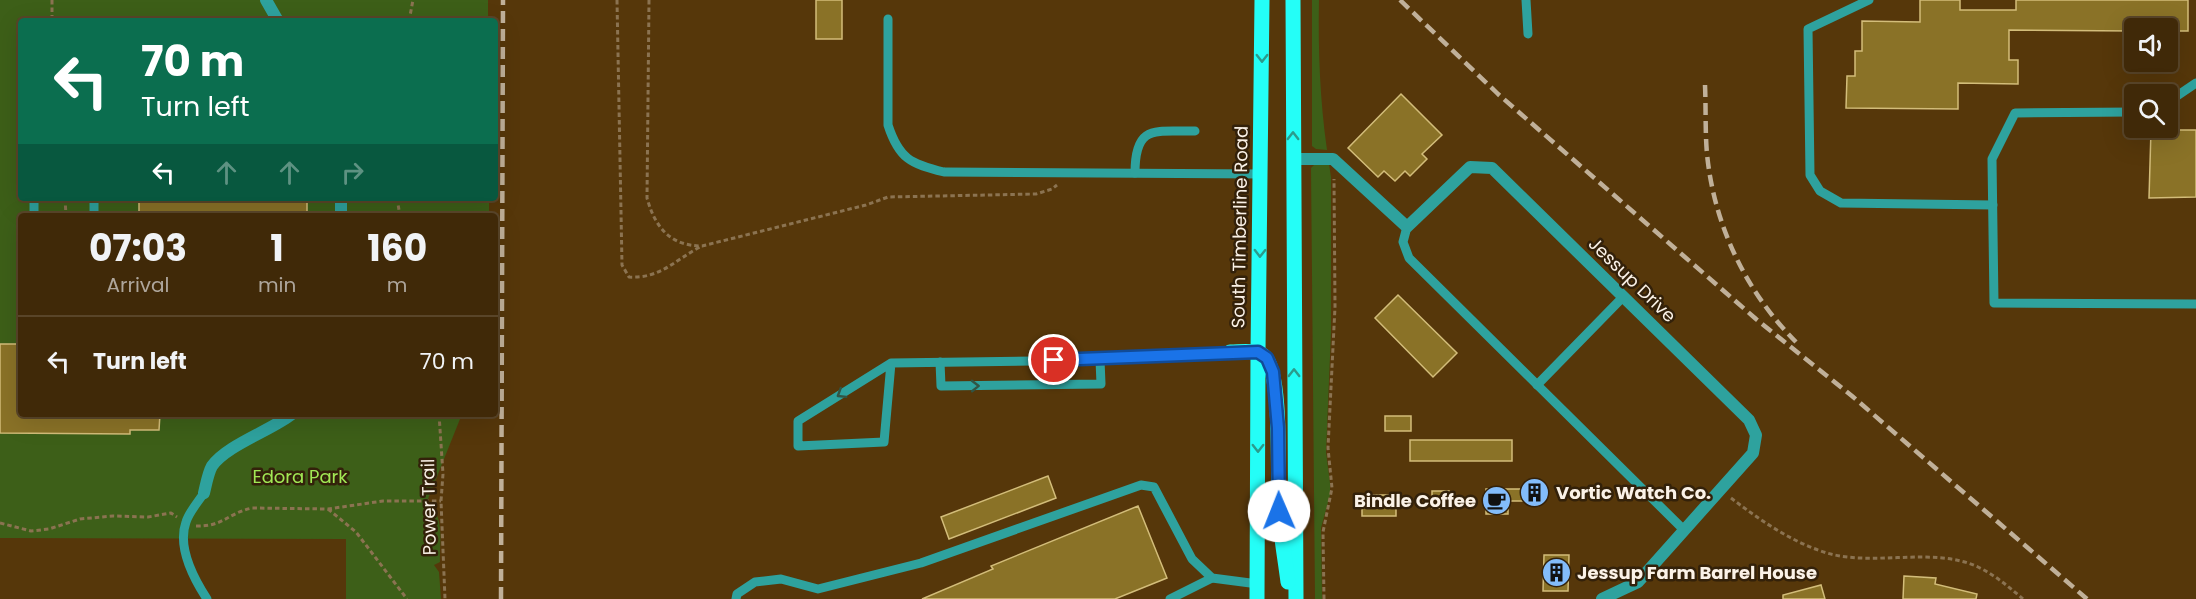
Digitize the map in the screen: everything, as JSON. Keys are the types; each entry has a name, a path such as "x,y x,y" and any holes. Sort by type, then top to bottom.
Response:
{"main road":[{"name":"South Timberline Road","path":"1259,594 1258,352 1262,0"},
{"path":"1293,0 1295,599"},
{"path":"1230,352 1258,352 1267,358 1273,372 1278,428 1279,511 1288,581 1295,599"}],"street":[{"path":"266,0 276,18"},
{"path":"1293,159 1333,159 1407,227"},
{"name":"Jessup Drive","path":"1407,227 1470,167 1492,168 1749,420 1756,435 1753,453 1638,582 1602,599"},
{"path":"204,494 212,467 231,449 287,417"}],"lane":[{"path":"1526,0 1528,34"},
{"path":"1869,0 1808,30 1810,175 1820,191 1841,202 1993,205"},
{"path":"888,19 888,125 893,141 901,154 913,163 945,172 1261,174"},
{"path":"2178,95 2196,83"},
{"path":"2124,112 2015,112 1992,159 1994,303 2196,304"},
{"path":"1135,173 1135,154 1145,135 1153,132 1196,131"},
{"path":"1407,227 1403,242 1409,258 1684,530"},
{"path":"1537,385 1623,297"},
{"path":"891,363 885,442 798,446 798,421 891,363 1100,360 1230,352"},
{"path":"940,362 940,386 1101,384 1100,360"},
{"path":"736,599 737,594 755,582 781,579 818,589 921,563 1141,485 1154,486 1192,559 1212,578 1259,594"},
{"path":"204,494 185,523 184,544 190,569 207,599"},
{"path":"1170,599 1212,578"}],"path":[{"path":"52,0 52,18"},
{"path":"410,18 413,0"},
{"path":"617,0 622,265 629,277 643,278 659,273 702,246"},
{"path":"649,0 647,198 653,219 666,233 686,246 702,246 866,205 888,197 1036,194 1052,189 1073,173"},
{"path":"1324,599 1323,532 1332,488 1328,448 1335,307 1334,175"},
{"name":"Power Trail","path":"439,417 443,474 441,501 445,599"},
{"path":"1720,489 1766,524 1828,553 1884,559 1914,557 1952,560 1976,566 1998,578 2023,599"},
{"path":"0,523 31,531 49,529 80,519 113,516 148,518 171,513 185,523 214,526 243,510 252,508 328,509 383,501 441,501"},
{"path":"328,509 356,532 407,599"}],"green space":[{"name":"Edora Park","path":"0,0 488,0 488,18 18,18 18,201 489,201 489,213 18,213 18,417 461,417 426,504 432,508 439,521 440,562 434,565 439,572 441,599 346,599 346,539 0,538"},
{"path":"1312,0 1319,0 1320,75 1327,150 1316,149 1312,146"},
{"path":"1329,164 1331,177 1331,333 1326,452 1330,495 1321,528 1322,599 1315,599 1311,168 1314,165"}],"building":[{"path":"816,0 842,0 842,39 816,39"},
{"path":"1920,0 1960,0 1960,10 2016,10 2016,0 2188,0 2188,31 2178,31 2178,18 2124,18 2124,31 2009,30 2009,60 2018,60 2018,84 1958,83 1958,109 1846,108 1847,76 1855,76 1855,51 1862,51 1862,21 1920,22"},
{"path":"1401,94 1442,135 1422,154 1427,159 1410,176 1405,171 1395,181 1384,171 1378,177 1348,148"},
{"path":"2178,130 2196,130 2196,197 2149,198 2151,138 2178,138"},
{"path":"139,201 307,201 307,213 139,213"},
{"path":"1398,295 1457,353 1433,377 1375,318"},
{"path":"0,344 18,344 18,417 160,417 159,430 130,430 130,434 0,433"},
{"path":"1385,416 1411,416 1411,431 1385,431"},
{"path":"1410,440 1512,440 1512,461 1410,461"},
{"path":"1048,476 1056,498 949,539 941,517"},
{"path":"1543,484 1543,501 1508,501 1508,514 1486,514 1486,489 1527,489 1528,485"},
{"path":"1432,491 1449,491 1449,508 1432,508"},
{"path":"1362,495 1396,495 1396,516 1362,516"},
{"path":"1138,506 1167,578 1115,599 922,599 993,569 991,566"},
{"name":"Jessup Farm Barrel House","path":"1544,555 1569,555 1568,591 1543,591"},
{"path":"1904,576 1936,578 1935,584 1977,594 1976,599 1903,599"},
{"path":"1821,585 1825,599 1783,599 1783,595"}],"railway":[{"path":"501,599 503,0"},
{"path":"1400,0 1498,94 1756,319 1852,396 2087,599"},
{"path":"1705,85 1707,154 1711,180 1725,232 1735,256 1762,302 1796,342"}],"place":[{"name":"Vortic Watch Co.","path":"1535,493"},
{"name":"Bindle Coffee","path":"1497,501"},
{"name":"Jessup Farm Barrel House","path":"1556,573"}],"route":[{"path":"1054,360 1100,360 1230,352 1258,352 1267,358 1273,372 1278,428 1279,511"}]}
